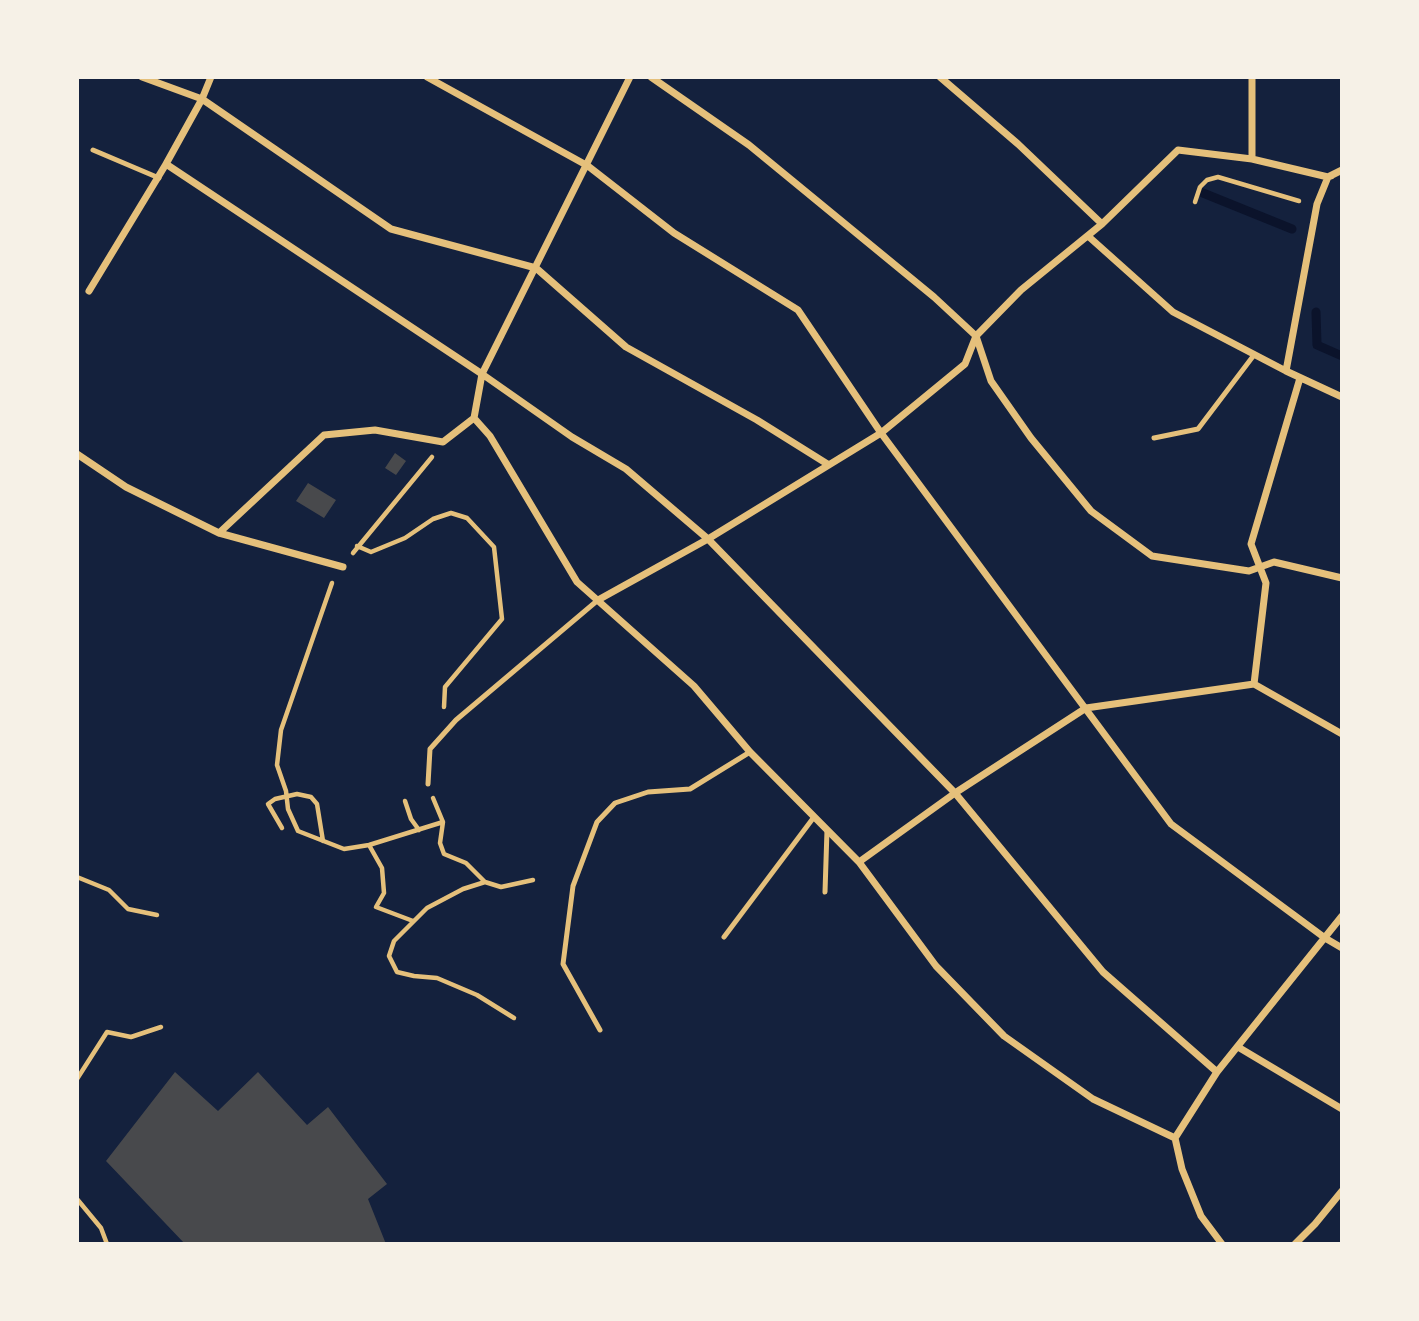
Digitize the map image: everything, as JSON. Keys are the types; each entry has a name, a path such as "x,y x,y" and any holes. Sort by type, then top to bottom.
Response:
{"street":[{"path":"142,77 202,99 391,229 536,268 626,347 757,420 829,465"},
{"path":"89,291 159,178 211,77"},
{"path":"427,77 587,166 674,233 798,310 881,433 1171,824 1342,948"},
{"path":"219,533 324,435 375,429 443,442 474,418 482,374 630,77"},
{"path":"651,77 748,145 933,297 976,336 991,381 1031,438 1091,511 1152,556 1249,571 1274,562 1342,578"},
{"path":"940,77 1018,144 1102,224"},
{"path":"1252,77 1252,159"},
{"path":"598,600 708,539 881,433 965,364 976,336 1021,290 1102,224 1178,150 1252,159 1328,177 1342,172"},
{"path":"166,164 572,437 626,469 708,539 955,793 1103,972 1217,1072"},
{"path":"1286,371 1317,204 1328,177"},
{"path":"1088,236 1173,312 1342,397"},
{"path":"1254,684 1266,583 1251,544 1300,378"},
{"path":"474,418 491,436 577,582 694,686 750,752 859,862 936,966 1003,1035 1093,1099 1175,1138"},
{"path":"77,454 126,488 219,533 343,567"},
{"path":"859,862 955,793 1086,708 1254,684 1342,734"},
{"path":"1222,1244 1201,1216 1182,1169 1175,1138 1217,1072 1342,916"},
{"path":"1238,1047 1342,1109"},
{"path":"1295,1244 1342,1191"}],"lane":[{"path":"93,150 159,178"},
{"path":"1154,438 1198,429 1254,355"},
{"path":"428,784 430,749 456,720 598,600"},
{"path":"600,1030 563,964 573,886 597,822 615,803 648,792 690,789 750,752"},
{"path":"724,937 814,817"},
{"path":"825,892 827,830"}],"path":[{"path":"1195,202 1200,187 1207,180 1218,177 1282,197 1317,204"},
{"path":"443,442 357,546 334,579 281,730 277,765 286,791 288,809 298,831 344,849 369,845 443,822"},
{"path":"357,546 371,552 405,538 433,519 451,513 467,518 494,547 502,619 445,687 444,711 452,727"},
{"path":"428,784 443,822 440,843 444,854 466,863 485,881 501,887 533,880"},
{"path":"282,828 268,804 275,799 297,794 311,797 317,804 323,841"},
{"path":"405,801 419,830"},
{"path":"369,845 382,868 384,892 376,907 413,920"},
{"path":"77,877 109,890 128,909 157,915"},
{"path":"485,881 427,908 394,941 389,956 397,972 437,978 477,995 514,1018"},
{"path":"77,1079 107,1032 131,1037 160,1027"},
{"path":"77,1199 101,1228 107,1244"}],"building":[{"path":"395,453 406,461 396,475 385,468"},
{"path":"308,483 336,500 324,518 296,501"},
{"path":"175,1072 218,1111 258,1072 307,1125 328,1107 387,1184 368,1199 386,1244 185,1244 106,1161"}],"waterway":[{"path":"1203,193 1292,229"},
{"path":"1316,312 1317,345 1342,356"}]}
